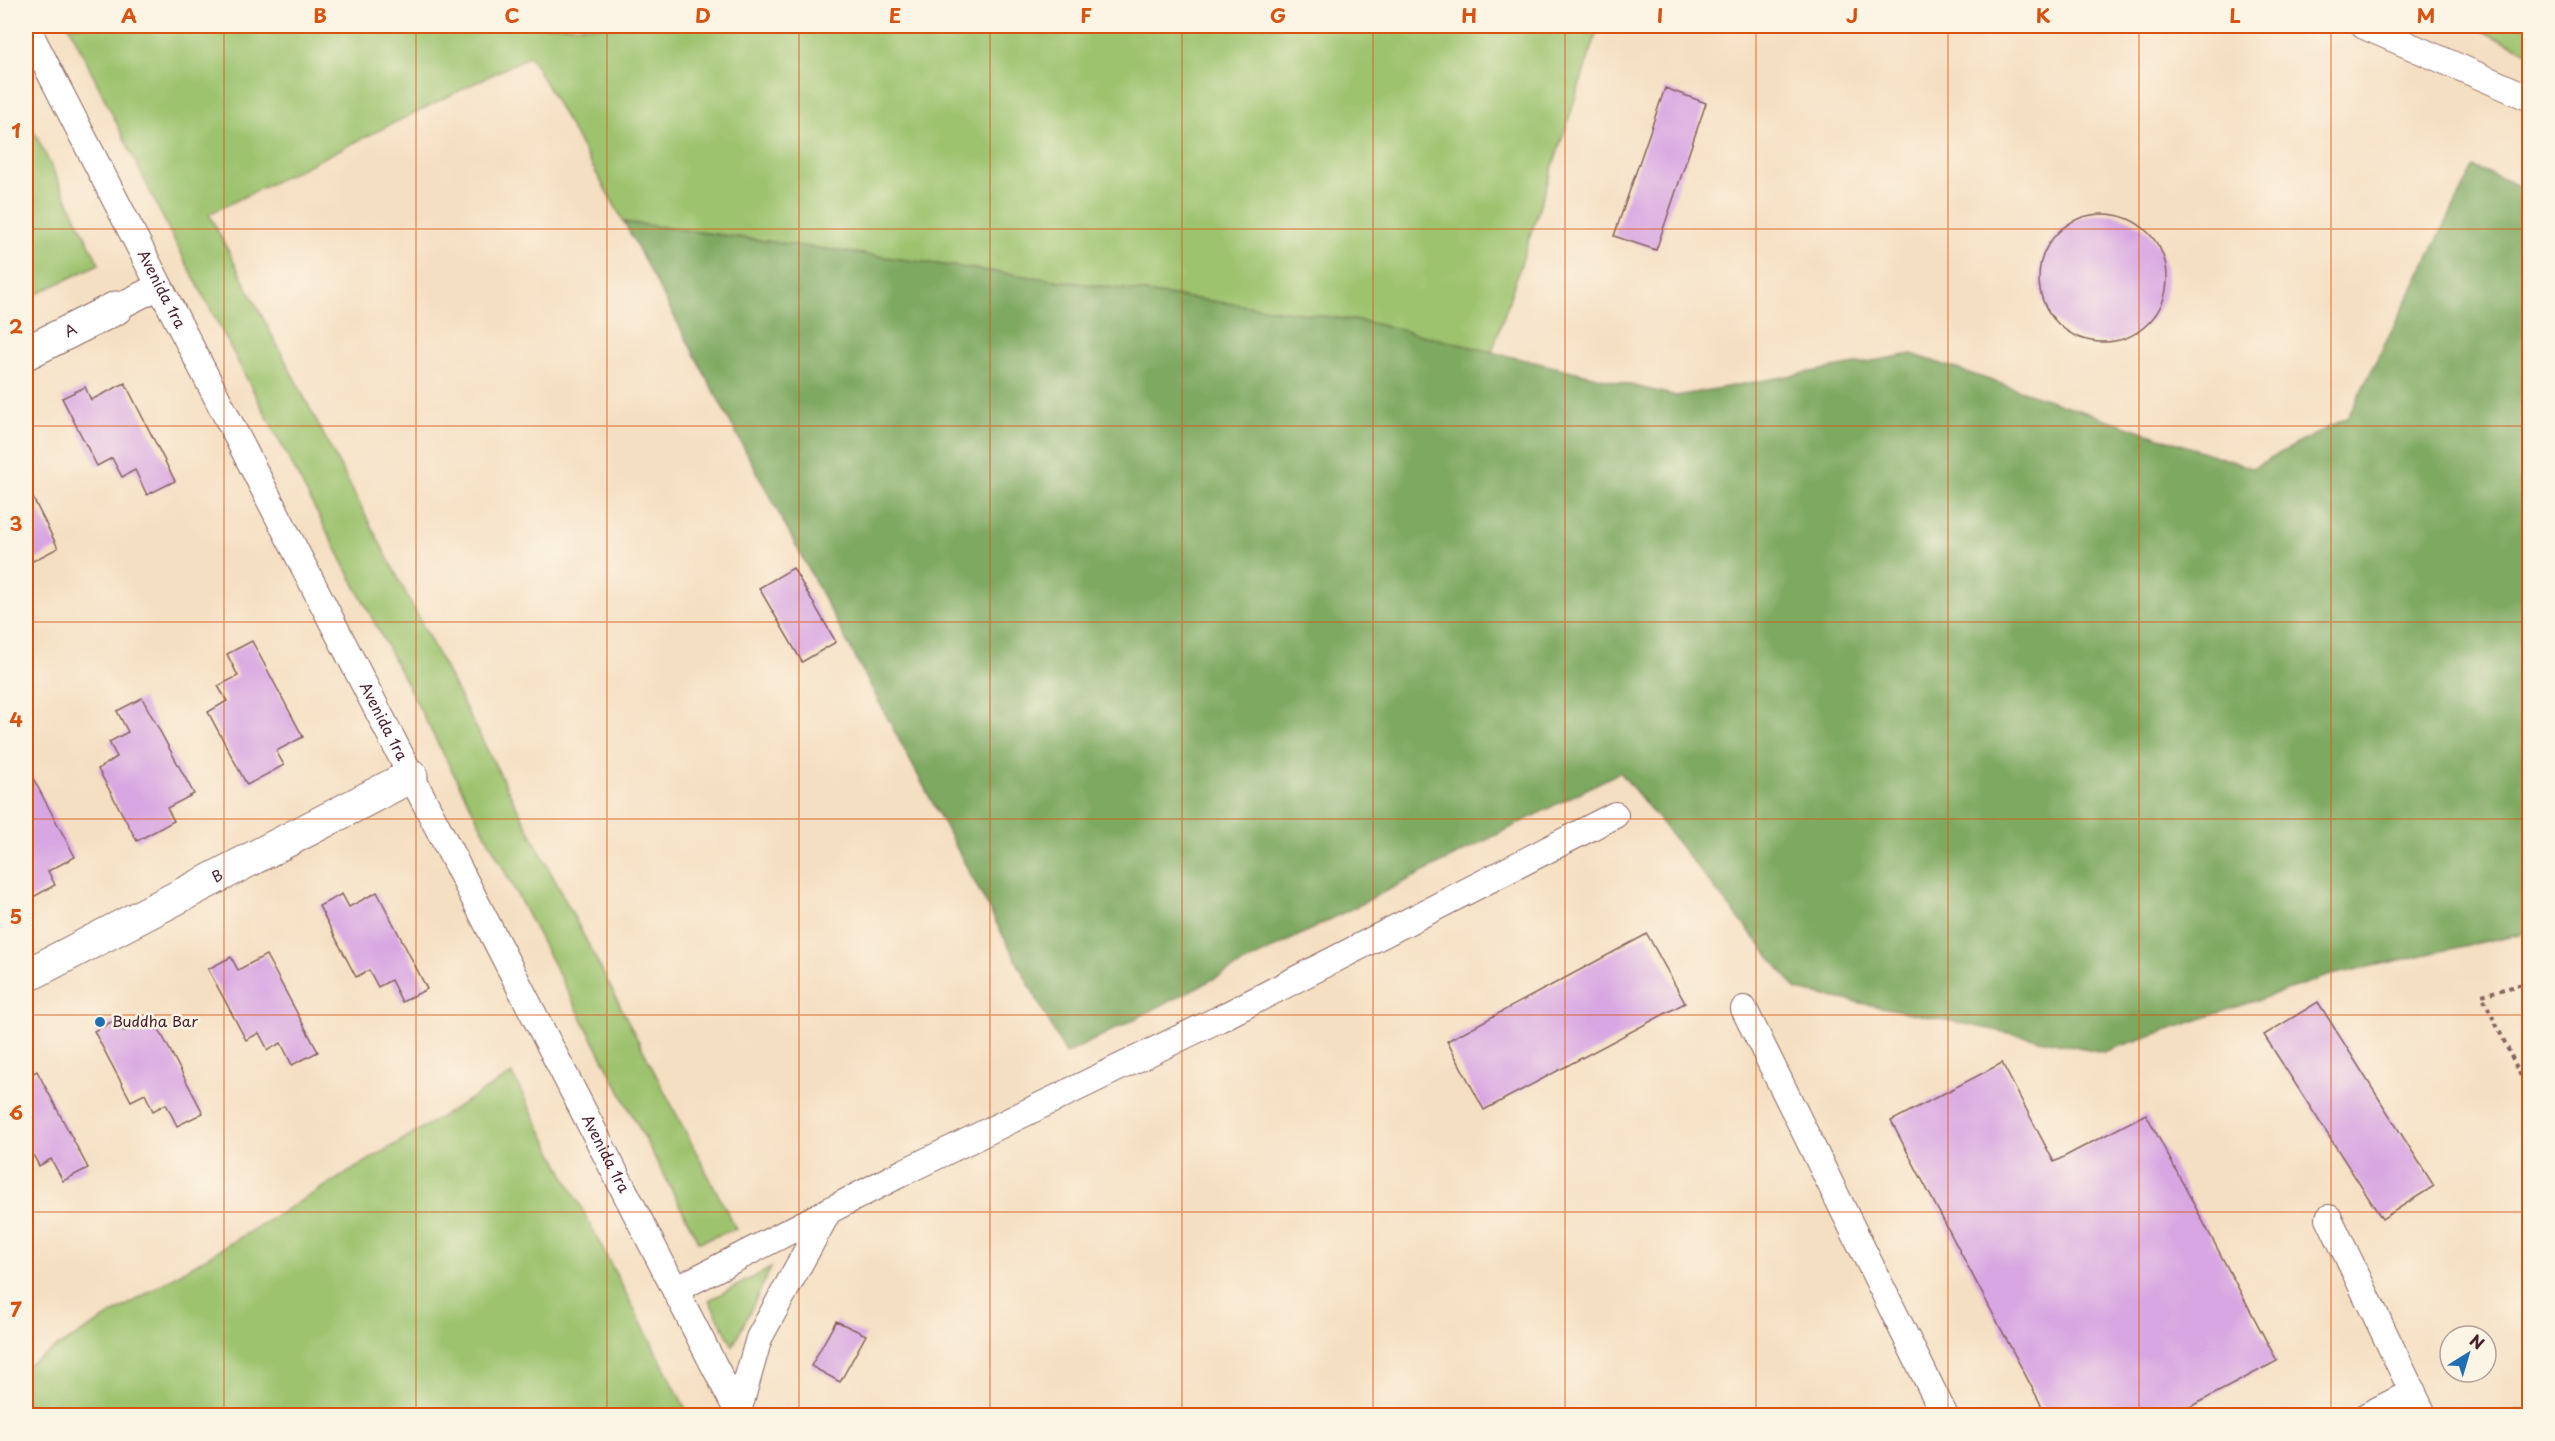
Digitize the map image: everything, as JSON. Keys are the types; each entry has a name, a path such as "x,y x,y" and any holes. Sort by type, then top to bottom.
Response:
{"street":[{"name":"A","path":"26,353 116,308"},
{"name":"B","path":"26,976 411,776"}],"lane":[{"name":"Avenida 1ra","path":"26,26 739,1414"},
{"path":"2364,26 2529,98"},
{"path":"116,308 159,286"},
{"path":"675,1290 915,1167 1219,1019 1615,815"},
{"path":"1744,1009 1945,1416"},
{"path":"739,1414 759,1338 828,1212"},
{"path":"2329,1218 2424,1416"},
{"path":"2366,1416 2413,1392"}],"path":[{"path":"2529,982 2481,995 2529,1095"}],"green space":[{"path":"69,26 1599,26 1492,352 1367,322 624,222 530,56 209,214 736,1229 699,1242 169,230"},
{"path":"2470,26 2529,26 2529,52"},
{"path":"26,115 99,264 26,299"},
{"path":"2474,167 2529,190 2529,932 2331,975 2103,1052 1797,990 1620,772 1066,1054 624,222 1367,322 1676,396 1912,354 2252,468 2348,417"},
{"path":"512,1074 689,1415 26,1415 26,1366"},
{"path":"771,1268 733,1346 709,1300"}],"building":[{"path":"1665,88 1706,103 1656,250 1614,236"},
{"path":"2103,214 2128,219 2148,233 2162,253 2167,278 2162,303 2148,323 2128,337 2103,342 2078,337 2058,323 2044,303 2039,278 2044,253 2058,233 2078,219"},
{"path":"125,383 175,481 147,495 135,470 122,477 112,458 97,466 62,398 85,387 91,400"},
{"path":"26,484 58,548 31,562 26,551"},
{"path":"793,568 836,642 802,662 759,588"},
{"path":"252,641 303,737 276,751 284,765 247,785 208,712 227,701 218,686 238,676 227,654"},
{"path":"142,698 194,794 167,808 174,821 137,841 98,769 117,757 109,742 128,732 117,711"},
{"path":"26,765 75,857 48,871 55,885 26,901"},
{"path":"377,892 427,989 402,1002 391,980 378,987 369,970 356,977 319,906 342,894 349,907"},
{"path":"1647,934 1685,1003 1484,1110 1447,1041"},
{"path":"266,955 318,1052 292,1065 281,1043 268,1050 259,1033 246,1040 208,969 231,957 238,970"},
{"path":"2318,1002 2434,1186 2382,1219 2264,1035"},
{"path":"152,1016 203,1113 177,1126 166,1104 153,1111 145,1094 131,1101 94,1031 117,1019 124,1031"},
{"path":"2002,1063 2054,1162 2146,1114 2277,1361 2173,1416 2047,1416 1891,1121"},
{"path":"37,1071 88,1168 63,1181 51,1159 39,1166 30,1149 26,1151 26,1077"},
{"path":"836,1321 866,1335 840,1382 811,1366"}],"place":[{"name":"Buddha Bar","path":"100,1022"}]}
